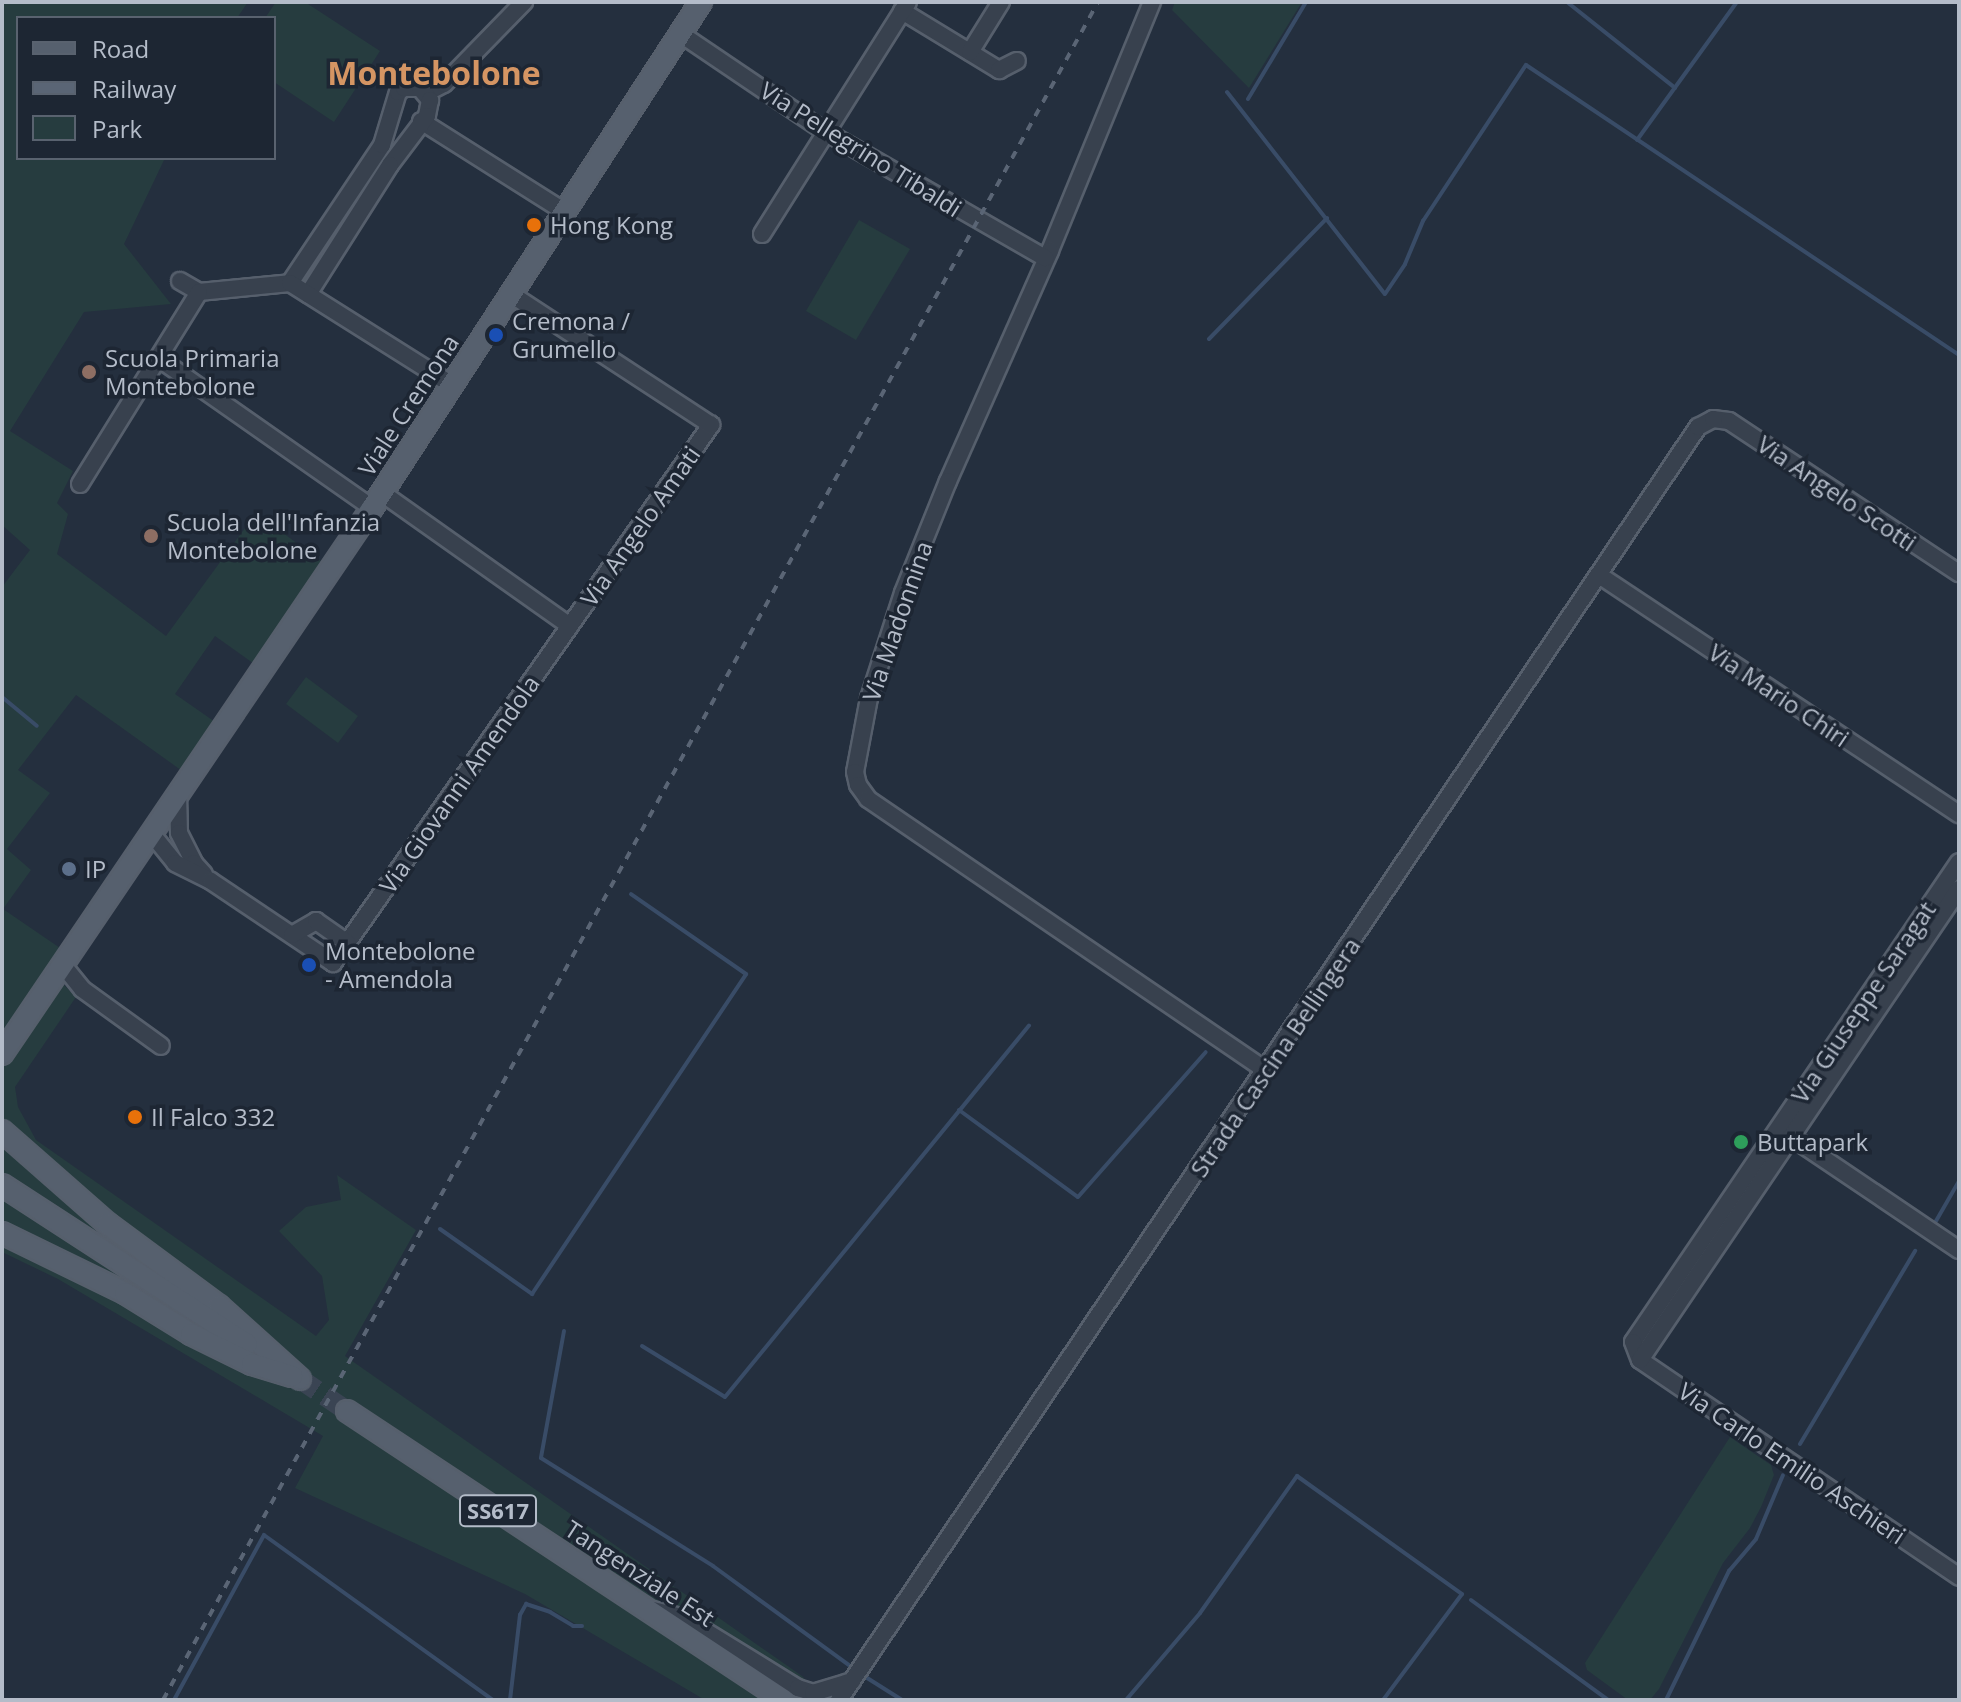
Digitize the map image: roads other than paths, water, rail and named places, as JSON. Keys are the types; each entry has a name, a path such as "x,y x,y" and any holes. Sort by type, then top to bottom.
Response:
{"main road":[{"name":"Viale Cremona","path":"2,1054 377,500 701,2"},
{"name":"Viale Cremona","path":"2,1043 43,991"},
{"path":"2,1131 108,1224 219,1306 300,1379"},
{"path":"2,1185 300,1379"},
{"path":"2,1233 125,1293 252,1364 300,1379"},
{"name":"Tangenziale Est","path":"347,1411 651,1609 784,1700"}],"street":[{"path":"426,93 444,84 524,2"},
{"path":"970,52 1001,2"},
{"name":"Via Madonnina","path":"1152,2 903,593 869,698 855,759 858,785 875,804 1266,1070"},
{"path":"762,234 903,6 999,70 1017,61"},
{"name":"Via Pellegrino Tibaldi","path":"681,34 826,132 1045,258"},
{"path":"290,283 375,157 387,132 398,92 404,88 420,88 426,93 430,108 308,294"},
{"path":"393,108 404,122 421,121 565,212"},
{"path":"180,281 199,292 290,283 452,385"},
{"path":"80,484 161,360 199,292"},
{"name":"Via Angelo Amati","path":"511,294 711,425 570,626"},
{"path":"161,360 570,626"},
{"name":"Strada Cascina Bellingera","path":"839,1700 1698,427 1713,419"},
{"name":"Via Angelo Scotti","path":"1713,419 1729,421 1959,573"},
{"name":"Via Mario Chiri","path":"1599,575 1959,814"},
{"name":"Via Giovanni Amendola","path":"153,831 170,858 211,881 333,963 570,626"},
{"name":"Via Giovanni Amendola","path":"178,792 179,833 194,863 211,881"},
{"path":"153,831 179,833"},
{"path":"125,870 150,857 170,858"},
{"name":"Via Giuseppe Saragat","path":"1640,1360 1633,1342 1959,862"},
{"name":"Via Giuseppe Saragat","path":"1640,1360 1959,889"},
{"path":"292,935 316,921 348,943"},
{"path":"62,964 82,989 161,1046"},
{"path":"1790,1136 1959,1250"},
{"name":"Via Carlo Emilio Aschieri","path":"1640,1360 1959,1577"},
{"path":"651,1609 684,1618 798,1688 813,1693 852,1681 849,1700"}],"waterway":[{"path":"1248,99 1306,2"},
{"path":"1567,2 1675,88"},
{"path":"1637,140 1737,2"},
{"path":"1227,92 1385,294 1405,264 1423,221 1526,65 1959,355"},
{"path":"1209,339 1327,218"},
{"path":"2,697 37,726"},
{"path":"440,1229 532,1294 746,974 631,894"},
{"path":"642,1346 725,1397 1029,1025"},
{"path":"959,1110 1078,1197 1206,1052"},
{"path":"1936,1221 1959,1181"},
{"path":"1800,1444 1915,1251"},
{"path":"564,1331 541,1458 713,1566 850,1666"},
{"path":"1666,1700 1729,1571 1756,1539 1783,1475"},
{"path":"1126,1700 1200,1613 1297,1476 1462,1594 1383,1700"},
{"path":"174,1700 264,1535 493,1700"},
{"path":"1471,1600 1608,1700"},
{"path":"510,1700 520,1615 526,1604 550,1612 573,1626 582,1626"},
{"path":"864,1676 902,1700"}],"tunnel":[{"path":"300,1379 347,1411"}],"railway":[{"path":"163,1700 1098,2"}],"place":[{"name":"Hong Kong","path":"534,225"},
{"name":"Cremona / Grumello","path":"496,335"},
{"name":"Scuola Primaria Montebolone","path":"89,372"},
{"name":"Scuola dell'Infanzia Montebolone","path":"151,536"},
{"name":"IP","path":"69,869"},
{"name":"Montebolone - Amendola","path":"309,965"},
{"name":"Il Falco 332","path":"135,1117"},
{"name":"Buttapark","path":"1741,1142"}],"district":[{"name":"Montebolone","path":"434,73"}]}
